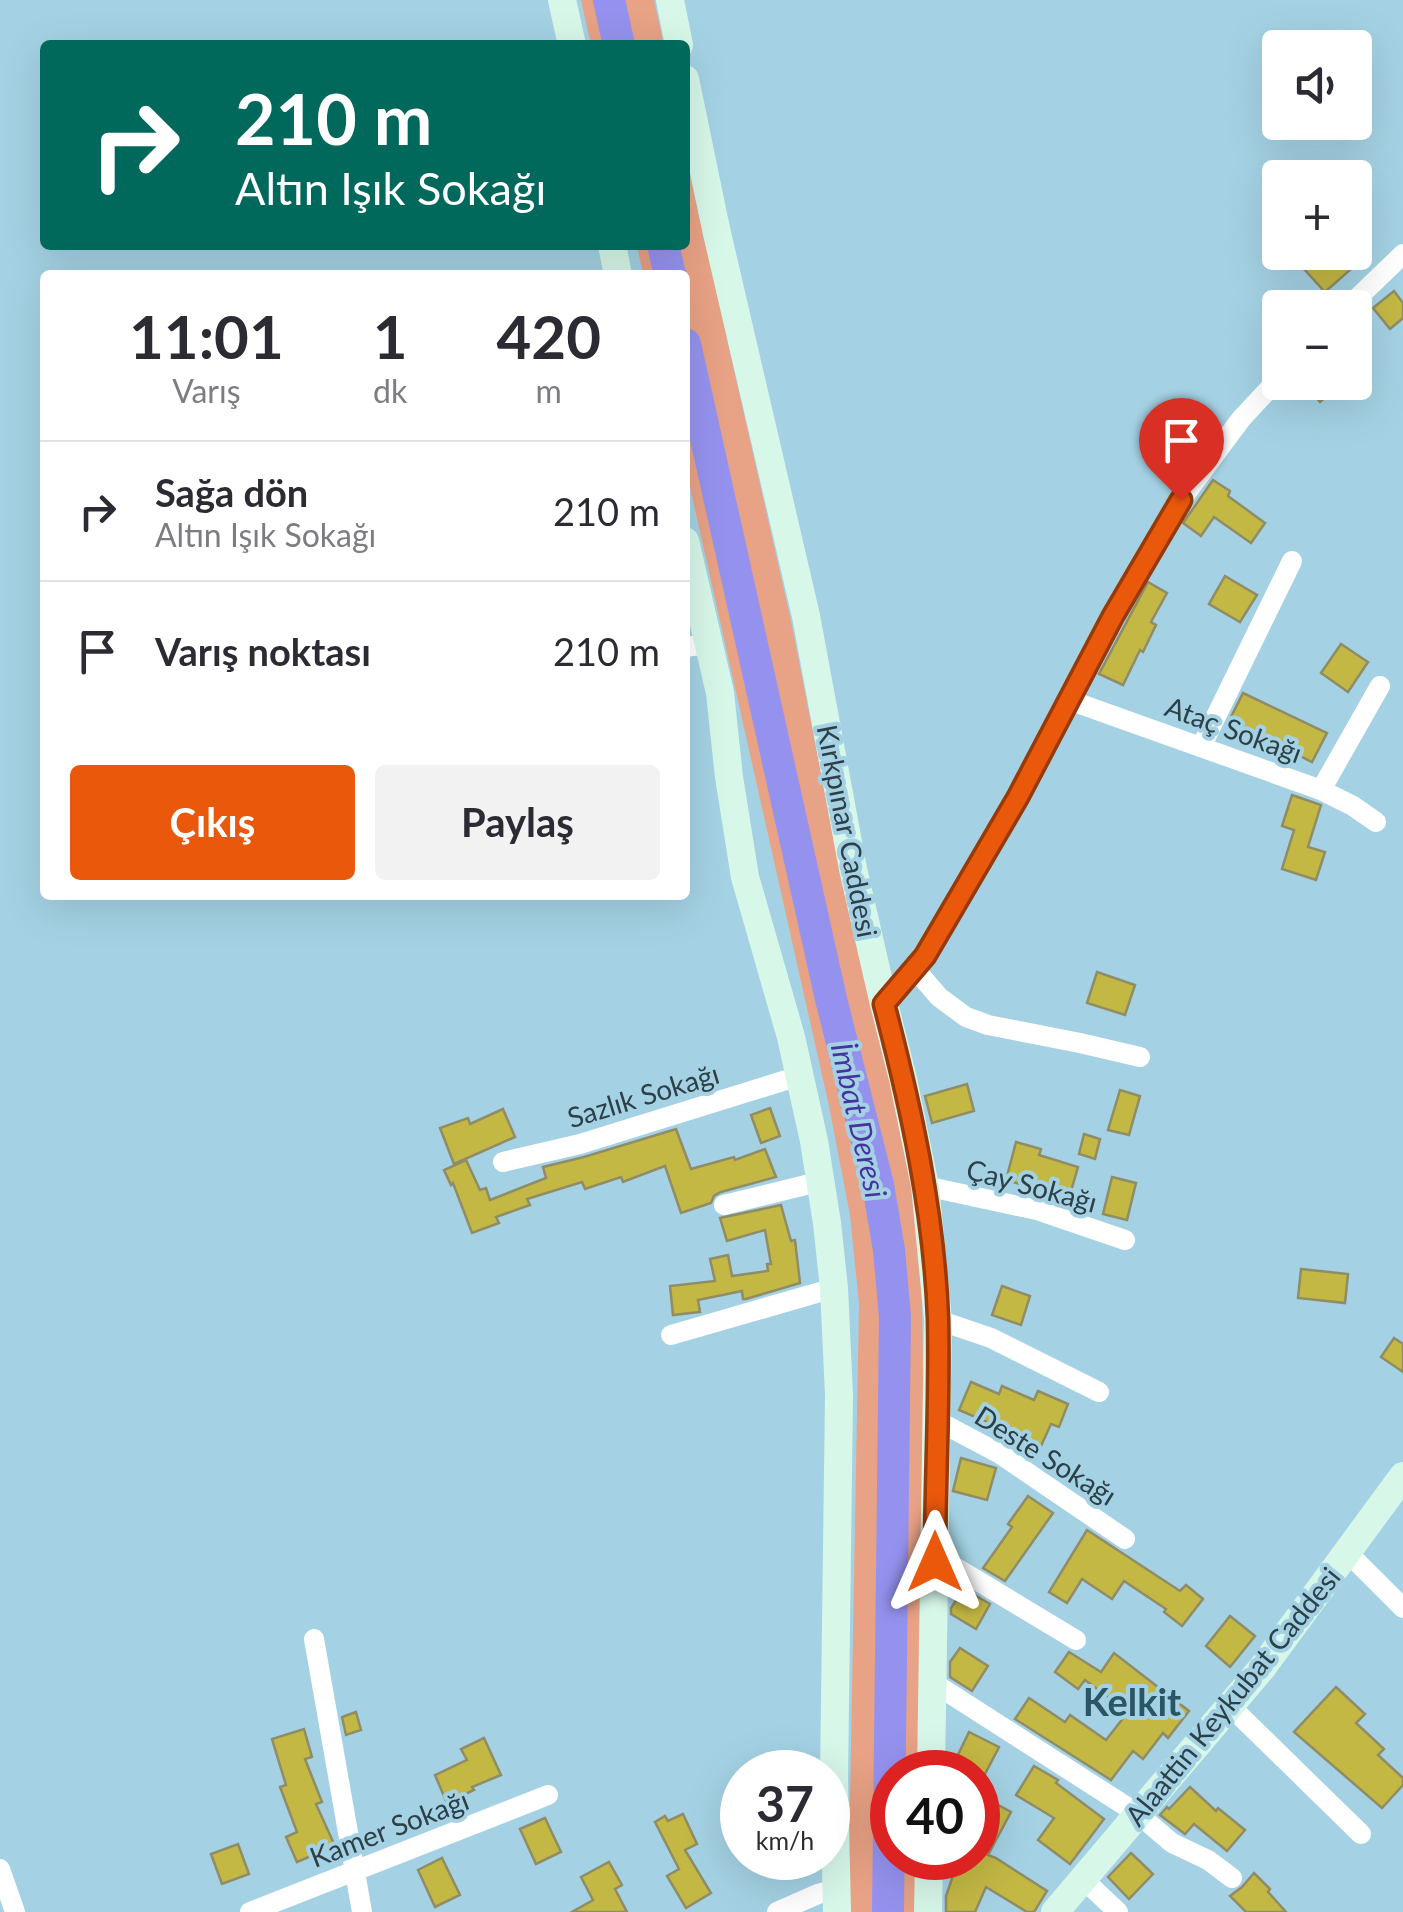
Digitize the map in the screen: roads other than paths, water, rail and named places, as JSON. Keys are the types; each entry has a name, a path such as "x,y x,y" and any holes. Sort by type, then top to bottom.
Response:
{"street":[{"path":"562,0 571,40"},
{"path":"670,0 678,40"},
{"name":"Kırkpınar Caddesi","path":"690,103 806,616 853,869 904,1079 924,1186 938,1320 930,1750"},
{"path":"1366,290 1403,254"},
{"path":"884,1004 942,927 1181,500 1262,396"},
{"path":"1201,747 1292,561"},
{"path":"690,585 697,646 720,694 745,877 790,1037 822,1181 834,1288 839,1395 834,1779 837,1900 796,1903 777,1912"},
{"path":"1321,790 1380,686"},
{"name":"Ataç Sokağı","path":"1069,700 1321,790 1376,822"},
{"path":"914,969 939,997 966,1017 1140,1057"},
{"name":"Sazlık Sokağı","path":"502,1162 580,1144 799,1076"},
{"path":"724,1205 822,1181"},
{"name":"Çay Sokağı","path":"924,1186 1037,1210 1125,1240"},
{"path":"670,1335 834,1288"},
{"path":"938,1320 991,1338 1099,1392"},
{"name":"Deste Sokağı","path":"936,1420 1012,1461 1125,1539"},
{"name":"Alaattin Keykubat Caddesi","path":"1055,1912 1230,1706 1403,1476"},
{"path":"1347,1552 1403,1608"},
{"path":"935,1555 1076,1640"},
{"path":"314,1639 362,1912"},
{"path":"932,1682 1138,1814 1172,1843 1208,1860 1232,1878"},
{"path":"1230,1706 1361,1834"},
{"name":"Kamer Sokağı","path":"250,1912 548,1795"},
{"path":"0,1869 15,1912"},
{"path":"1082,1879 1118,1912"},
{"path":"928,1912 929,1880"}],"waterway":[{"name":"İmbat Deresi","path":"609,0 618,40"},
{"name":"İmbat Deresi","path":"664,250 669,270"},
{"name":"İmbat Deresi","path":"690,366 831,999 878,1185 889,1250 895,1317 888,1912"}],"district":[{"name":"Kelkit","path":"1132,1701"}]}
